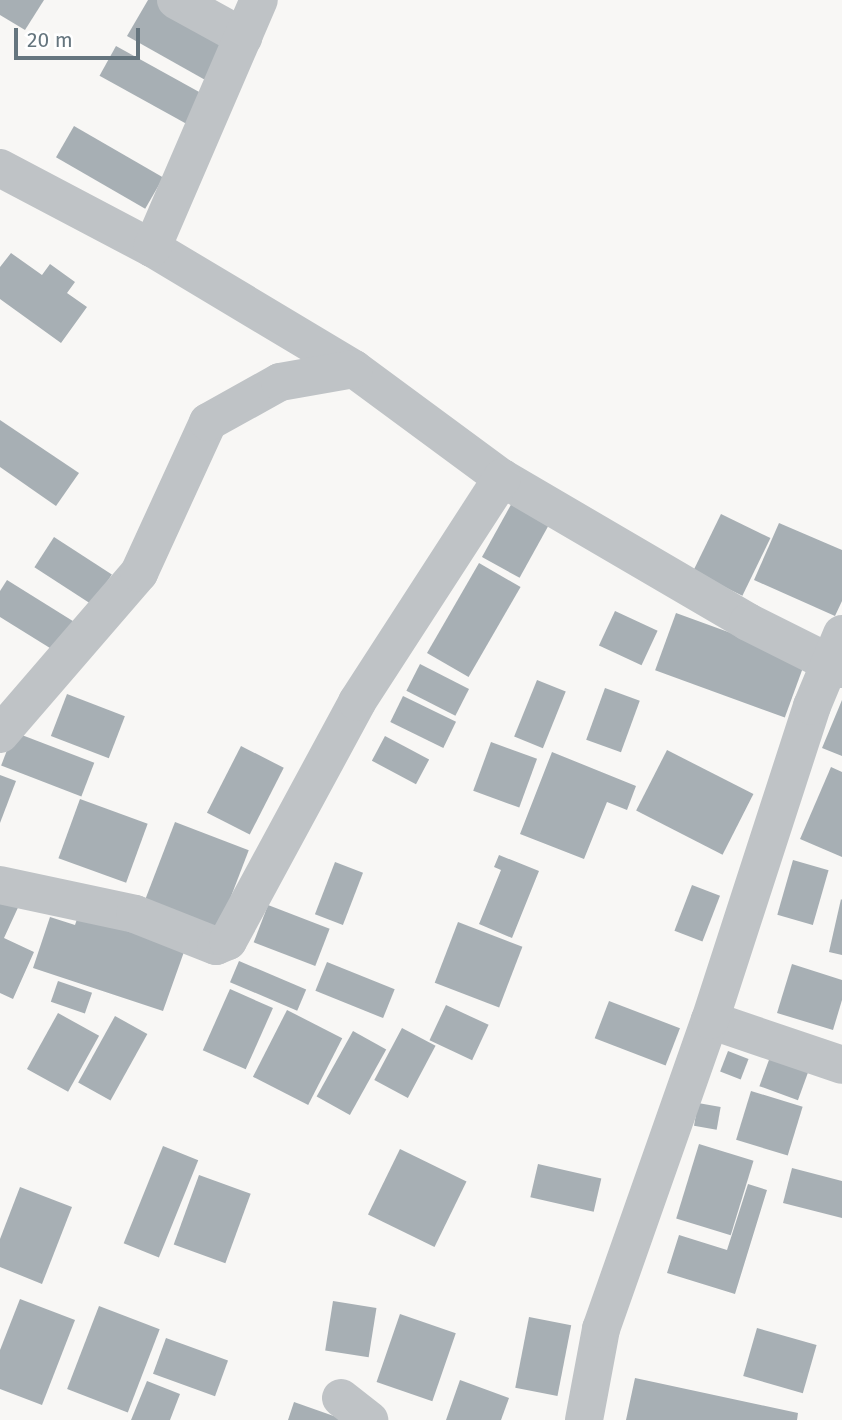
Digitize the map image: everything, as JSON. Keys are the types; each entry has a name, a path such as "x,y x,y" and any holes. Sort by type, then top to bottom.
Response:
{"street":[{"path":"176,0 243,37"},
{"path":"152,248 259,0"},
{"path":"0,168 152,248 354,369 502,478 748,622 838,655 765,845 710,1020 601,1329 584,1420"},
{"path":"0,734 139,573 208,422 280,382 354,369"},
{"path":"0,884 135,914 216,946 228,941 357,702 502,478"},
{"path":"710,1020 842,1065"}],"building":[{"path":"0,0 44,0 25,30 0,15"},
{"path":"148,0 163,0 232,39 207,81 127,36"},
{"path":"116,46 210,98 193,128 100,76"},
{"path":"74,126 163,178 145,209 56,157"},
{"path":"11,253 42,275 50,264 75,282 67,293 87,307 61,343 0,299 0,267"},
{"path":"0,420 79,473 56,506 0,467"},
{"path":"513,501 551,522 520,578 482,557"},
{"path":"721,514 770,538 742,596 693,572"},
{"path":"779,523 842,550 842,601 835,616 754,580"},
{"path":"54,537 112,575 92,605 34,567"},
{"path":"479,563 521,587 469,677 427,653"},
{"path":"7,580 76,623 58,653 0,617 0,591"},
{"path":"615,611 658,631 642,665 599,645"},
{"path":"676,613 806,660 785,718 655,670"},
{"path":"420,664 469,689 455,716 406,691"},
{"path":"537,680 566,692 543,748 514,737"},
{"path":"605,688 640,701 621,752 586,740"},
{"path":"67,694 125,716 109,758 51,736"},
{"path":"403,696 456,722 443,748 390,722"},
{"path":"842,700 842,756 822,748"},
{"path":"14,732 94,763 81,796 1,766"},
{"path":"385,736 429,759 416,784 372,761"},
{"path":"491,742 537,759 519,808 473,791"},
{"path":"241,746 284,768 250,835 207,813"},
{"path":"667,750 753,794 723,855 636,811"},
{"path":"552,752 636,786 627,810 607,802 584,859 520,834"},
{"path":"831,767 842,772 842,857 800,839"},
{"path":"0,775 16,781 0,823"},
{"path":"80,799 148,824 126,883 58,858"},
{"path":"175,822 249,850 218,931 144,902"},
{"path":"499,855 539,871 512,938 479,924 501,870 494,867"},
{"path":"793,860 829,870 813,925 777,915"},
{"path":"335,862 363,873 343,925 315,914"},
{"path":"692,885 720,896 702,941 674,931"},
{"path":"0,891 21,901 4,938 34,952 13,999 0,993"},
{"path":"842,900 842,955 829,952"},
{"path":"268,905 330,929 315,966 254,942"},
{"path":"79,913 185,949 163,1011 33,968 50,917 75,925"},
{"path":"458,922 522,947 499,1007 435,983"},
{"path":"239,961 306,990 297,1011 230,982"},
{"path":"327,962 395,989 383,1018 315,991"},
{"path":"792,964 842,980 842,1000 833,1030 777,1013"},
{"path":"58,981 92,993 85,1014 51,1002"},
{"path":"230,989 273,1008 246,1069 203,1050"},
{"path":"609,1001 680,1028 666,1066 595,1038"},
{"path":"446,1005 489,1025 472,1060 430,1040"},
{"path":"287,1010 342,1038 308,1105 253,1077"},
{"path":"58,1013 99,1036 68,1092 27,1069"},
{"path":"115,1016 147,1034 111,1100 78,1082"},
{"path":"402,1028 436,1046 408,1098 374,1080"},
{"path":"353,1031 386,1049 350,1115 317,1097"},
{"path":"728,1051 749,1059 741,1079 720,1072"},
{"path":"770,1057 809,1071 798,1100 759,1086"},
{"path":"751,1091 803,1107 788,1156 736,1140"},
{"path":"698,1103 721,1107 717,1130 694,1126"},
{"path":"699,1144 754,1161 731,1235 676,1219"},
{"path":"163,1146 198,1160 159,1258 124,1243"},
{"path":"400,1149 467,1181 435,1247 368,1215"},
{"path":"538,1164 601,1179 594,1212 530,1197"},
{"path":"792,1168 842,1181 842,1218 783,1203"},
{"path":"199,1175 251,1194 225,1263 174,1245"},
{"path":"748,1184 767,1190 735,1294 667,1273 679,1235 727,1250"},
{"path":"20,1187 72,1207 42,1284 0,1267 0,1239"},
{"path":"20,1299 75,1320 42,1405 0,1389 0,1350"},
{"path":"333,1301 376,1308 369,1357 325,1350"},
{"path":"99,1306 160,1329 128,1412 67,1389"},
{"path":"400,1314 456,1333 432,1401 377,1382"},
{"path":"529,1317 571,1325 557,1396 515,1388"},
{"path":"757,1328 817,1345 803,1393 743,1376"},
{"path":"166,1338 228,1361 215,1396 153,1374"},
{"path":"635,1378 798,1413 797,1420 626,1420"},
{"path":"460,1380 509,1398 501,1420 446,1420"},
{"path":"147,1381 180,1394 170,1420 131,1420"},
{"path":"294,1402 345,1420 288,1420"}]}
